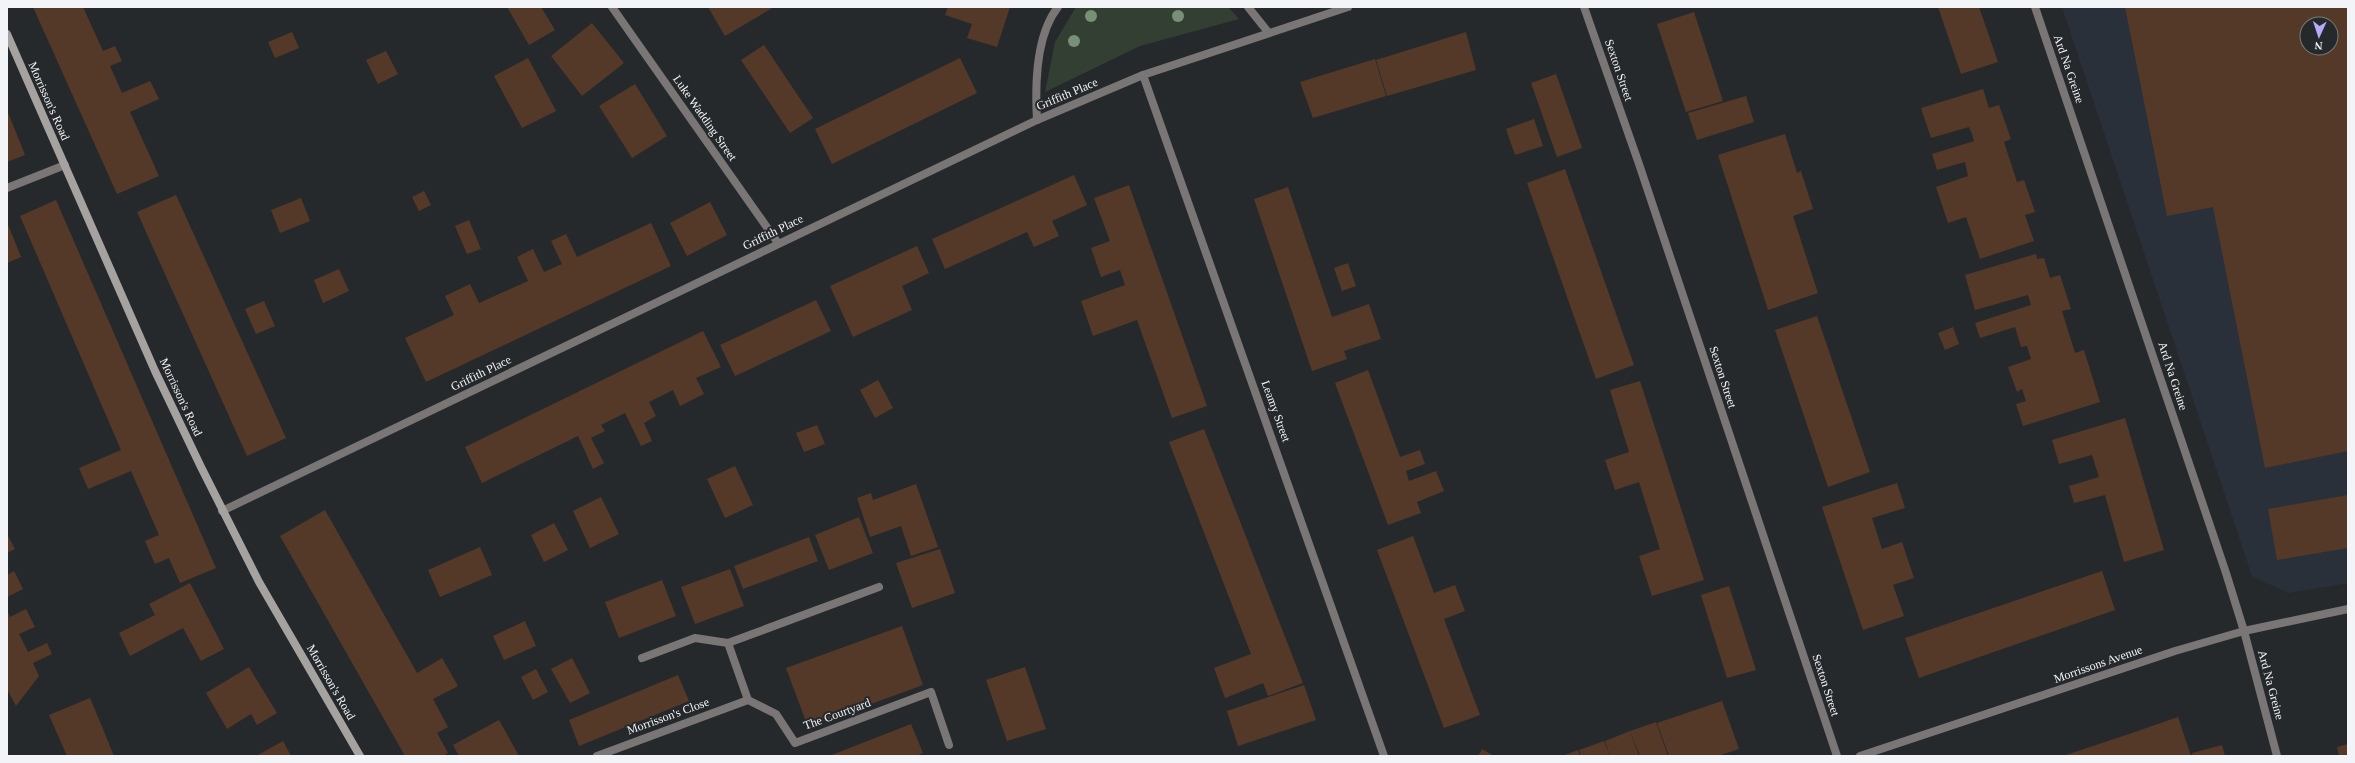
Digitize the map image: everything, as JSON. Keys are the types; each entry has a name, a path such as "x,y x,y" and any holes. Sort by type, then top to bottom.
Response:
{"main road":[{"name":"Morrisson's Road","path":"7,34 173,409 222,511 285,629 360,756"}],"street":[{"name":"Luke Wadding Street","path":"612,7 778,243"},
{"path":"1037,120 1036,78 1039,60 1048,25 1058,7"},
{"path":"1248,7 1268,32"},
{"name":"Griffith Place","path":"222,511 1037,120 1144,75 1268,32 1348,7"},
{"name":"Sexton Street","path":"1584,7 1639,164 1837,756"},
{"name":"Ard Na Greine","path":"2035,7 2124,266 2244,631 2277,756"},
{"name":"Leamy Street","path":"1144,75 1384,756"},
{"path":"7,188 65,165"},
{"path":"642,658 695,638 728,644 879,587"},
{"name":"Morrissons Avenue","path":"1860,756 2175,651 2244,631 2348,609"},
{"path":"728,644 748,700"},
{"name":"The Courtyard","path":"748,700 776,714 795,743 931,692 949,745"},
{"name":"Morrisson's Close","path":"596,756 748,700"}],"shaded area":[{"path":"2062,7 2348,7 2348,583 2288,593 2252,576"}],"green space":[{"path":"1076,7 1228,7 1239,19 1140,46 1045,92 1055,42"}],"building":[{"path":"33,7 83,7 103,51 115,46 122,61 110,66 122,93 150,81 159,99 130,112 159,176 117,194"},
{"path":"507,7 541,7 555,30 529,45"},
{"path":"708,7 774,7 725,36"},
{"path":"948,7 1010,7 997,47 967,38 972,24 945,15"},
{"path":"1938,7 1979,7 1998,62 1961,74"},
{"path":"2125,7 2348,7 2348,451 2265,468 2213,207 2167,216"},
{"path":"1694,12 1723,101 1686,112 1657,24"},
{"path":"592,23 624,63 582,96 551,56"},
{"path":"292,32 299,48 275,58 268,42"},
{"path":"1466,32 1476,70 1387,96 1376,60"},
{"path":"764,45 813,118 790,133 741,60"},
{"path":"386,51 398,74 378,84 366,60"},
{"path":"528,58 556,111 522,128 494,76"},
{"path":"960,58 977,93 832,164 815,129"},
{"path":"1375,59 1386,96 1313,118 1300,82"},
{"path":"1556,74 1582,148 1557,157 1531,83"},
{"path":"635,84 667,136 632,158 599,106"},
{"path":"1983,89 1989,108 1999,105 2011,139 2004,142 2017,182 2024,180 2035,212 2025,215 2034,241 1980,259 1966,217 1948,223 1936,187 1968,176 1965,162 1937,170 1932,154 1974,141 1972,134 1969,127 1931,138 1921,108"},
{"path":"1746,96 1754,122 1697,140 1688,113"},
{"path":"7,110 25,155 7,162"},
{"path":"1534,119 1543,146 1515,155 1506,129"},
{"path":"1785,134 1797,173 1801,171 1813,209 1793,216 1818,293 1768,310 1718,155"},
{"path":"1565,169 1634,365 1596,379 1527,183"},
{"path":"1074,175 1087,205 1052,221 1059,236 1034,247 1027,232 945,269 932,239"},
{"path":"1129,185 1207,406 1172,418 1137,320 1093,336 1081,301 1125,285 1120,270 1101,277 1091,248 1110,241 1094,198"},
{"path":"1288,187 1332,317 1369,304 1381,339 1344,351 1347,359 1312,371 1254,199"},
{"path":"424,191 431,205 419,211 412,197"},
{"path":"176,195 286,438 247,456 137,212"},
{"path":"301,198 310,221 280,233 271,210"},
{"path":"56,200 216,568 180,583 169,558 155,564 145,541 159,535 131,471 88,489 79,468 121,450 20,216"},
{"path":"710,202 727,235 687,256 670,223"},
{"path":"469,220 481,249 467,254 455,226"},
{"path":"7,222 21,257 7,263"},
{"path":"651,223 671,266 426,382 405,338 454,315 445,296 470,284 479,303 528,281 517,257 533,249 544,272 562,264 551,241 566,234 577,257"},
{"path":"917,246 929,273 902,286 912,310 853,337 830,286"},
{"path":"2036,254 2037,259 2044,258 2050,278 2060,275 2071,309 2062,311 2075,353 2084,350 2100,402 2023,426 2016,404 2026,401 2022,389 2017,392 2008,367 2031,359 2027,346 2021,347 2015,327 1980,338 1975,323 2031,305 2028,295 1975,310 1965,275"},
{"path":"1348,263 1356,286 1342,291 1334,268"},
{"path":"339,269 349,291 323,303 314,280"},
{"path":"816,300 831,331 735,376 720,345"},
{"path":"264,301 275,326 256,334 245,309"},
{"path":"1817,316 1870,472 1828,487 1775,330"},
{"path":"1953,327 1959,344 1945,350 1938,333"},
{"path":"703,331 721,367 696,378 704,394 680,406 673,390 649,402 656,416 644,423 652,441 641,446 625,413 601,425 605,431 591,438 604,463 593,469 578,436 482,483 465,447"},
{"path":"1368,370 1400,457 1420,450 1425,464 1406,471 1409,481 1436,471 1444,491 1417,502 1421,513 1388,525 1335,383"},
{"path":"878,380 893,408 875,418 860,390"},
{"path":"1640,381 1704,580 1652,596 1639,556 1660,549 1639,482 1615,490 1605,460 1629,452 1610,390"},
{"path":"2125,418 2164,550 2124,562 2105,495 2074,503 2069,486 2099,477 2092,455 2059,464 2052,440"},
{"path":"817,425 825,444 804,452 796,433"},
{"path":"1204,429 1303,683 1268,696 1263,683 1225,698 1214,668 1251,654 1169,442"},
{"path":"735,466 753,505 725,518 707,479"},
{"path":"1897,483 1905,508 1872,518 1882,549 1902,542 1914,578 1893,585 1904,616 1863,630 1822,507"},
{"path":"916,484 938,547 911,556 901,526 870,537 857,498 871,493 873,500"},
{"path":"2348,495 2348,548 2277,560 2268,509"},
{"path":"601,497 619,534 590,548 573,511"},
{"path":"325,510 417,673 442,658 458,686 433,699 448,727 437,733 448,753 443,756 405,756 280,536"},
{"path":"859,517 873,553 829,570 815,535"},
{"path":"554,523 568,550 544,562 531,535"},
{"path":"7,534 15,549 7,553"},
{"path":"1413,536 1434,593 1455,585 1465,611 1444,619 1480,715 1444,728 1377,550"},
{"path":"809,537 818,561 743,589 734,566"},
{"path":"480,547 492,575 440,597 428,570"},
{"path":"940,549 955,593 912,608 896,563"},
{"path":"730,569 744,606 695,624 681,587"},
{"path":"14,571 23,589 7,597 7,575"},
{"path":"2102,571 2115,610 1919,678 1905,638"},
{"path":"662,580 676,616 619,638 605,602"},
{"path":"190,583 224,649 201,661 183,628 130,656 119,633 155,615 149,604"},
{"path":"1729,586 1756,670 1727,678 1701,595"},
{"path":"26,609 35,627 19,634 28,652 47,643 52,654 33,663 39,676 16,706 7,689 7,610 10,617"},
{"path":"525,621 536,646 504,660 493,636"},
{"path":"902,626 923,685 808,727 786,668"},
{"path":"572,658 590,693 570,703 551,669"},
{"path":"249,667 277,713 257,725 251,714 227,729 206,693"},
{"path":"1025,667 1046,729 1007,741 986,680"},
{"path":"536,669 548,692 533,700 521,677"},
{"path":"678,675 689,701 579,746 569,720"},
{"path":"1304,685 1316,720 1238,746 1227,711"},
{"path":"90,698 114,756 67,756 49,715"},
{"path":"1722,701 1739,749 1718,756 1669,756 1657,723"},
{"path":"2178,717 2191,756 2063,756 2129,734"},
{"path":"499,720 519,756 459,756 453,745"},
{"path":"1656,722 1668,756 1640,756 1630,731"},
{"path":"911,724 923,753 916,756 829,756"},
{"path":"1630,731 1639,756 1610,756 1605,741"},
{"path":"283,741 291,756 256,756"},
{"path":"1604,741 1610,756 1581,756 1579,750"},
{"path":"2348,744 2348,756 2339,756 2337,747"},
{"path":"2222,745 2225,756 2193,756 2192,753"},
{"path":"1482,749 1494,756 1478,756"},
{"path":"1578,750 1580,756 1562,756"}]}
